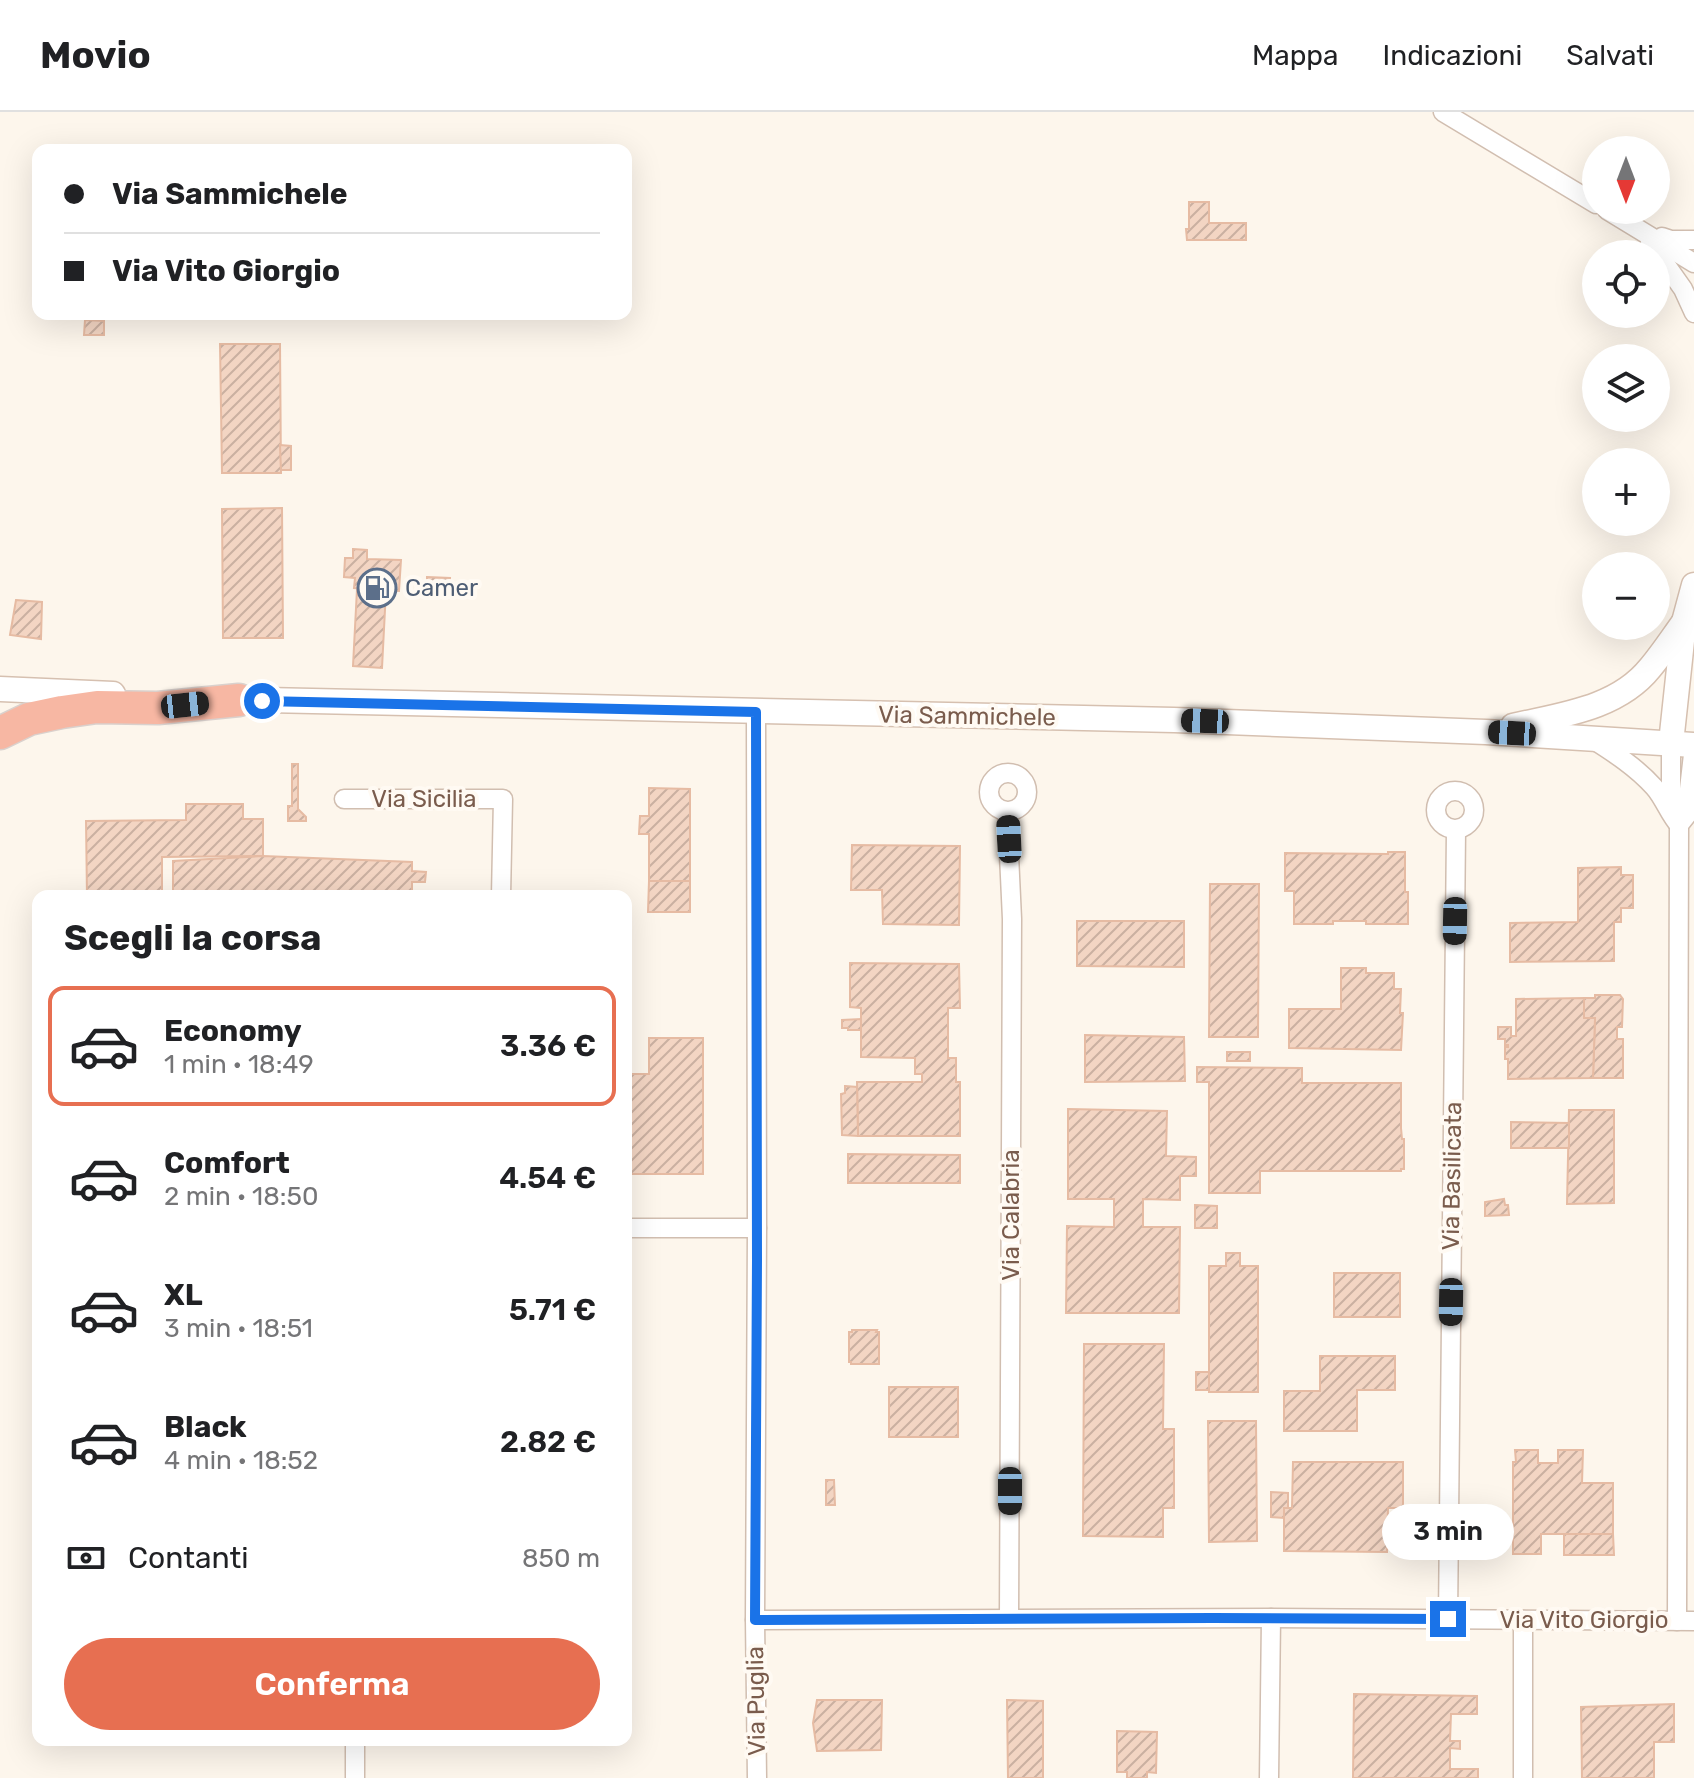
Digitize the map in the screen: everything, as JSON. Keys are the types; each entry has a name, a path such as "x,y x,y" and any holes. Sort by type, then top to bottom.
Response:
{"highway":[{"path":"0,733 29,719 97,707 158,708 239,700"}],"main road":[{"path":"1686,745 1684,622 1694,585"},
{"path":"1486,732 1582,710 1617,697 1649,671 1684,622"},
{"name":"Via Sammichele","path":"0,689 239,700 1174,720 1486,732 1686,745"}],"street":[{"path":"1443,112 1582,196"},
{"path":"1631,224 1694,263"},
{"path":"1641,230 1671,240 1694,240"},
{"path":"1641,230 1683,289 1694,313"},
{"name":"Via Puglia","path":"756,712 757,1778"},
{"path":"1591,738 1629,763 1682,816"},
{"path":"1686,745 1682,816 1686,1621"},
{"name":"Via Sicilia","path":"344,799 503,799 501,890"},
{"name":"Via Calabria","path":"1007,812 1012,919 1009,1618"},
{"name":"Via Basilicata","path":"1448,1619 1456,830"},
{"path":"632,1228 757,1228"},
{"path":"1269,1778 1271,1618"},
{"name":"Via Vito Giorgio","path":"755,1620 1271,1618 1686,1621"},
{"path":"1523,1620 1523,1778"},
{"path":"355,1746 355,1778"}],"building":[{"path":"1189,202 1209,202 1209,223 1246,223 1246,240 1187,240"},
{"path":"85,320 104,321 104,335 84,335"},
{"path":"220,344 280,344 281,473 222,473"},
{"path":"280,445 291,446 291,470 281,470"},
{"path":"282,508 283,638 223,638 222,509"},
{"path":"353,549 367,550 367,559 401,560 399,591 354,588 355,578 344,577 345,558 353,558"},
{"path":"427,577 450,578 449,592 427,592"},
{"path":"357,589 386,590 382,668 353,666"},
{"path":"16,600 42,602 41,639 10,635"},
{"path":"292,764 298,764 298,809 306,821 288,821 288,806 292,806"},
{"path":"649,788 690,789 690,881 649,881 649,834 639,834 640,816 649,816"},
{"path":"186,804 243,804 243,819 263,819 263,856 162,857 162,890 87,890 86,821 186,820"},
{"path":"852,845 960,846 959,925 883,924 882,890 851,890"},
{"path":"1405,852 1408,924 1333,921 1333,924 1294,924 1294,891 1285,891 1285,853"},
{"path":"263,856 412,862 412,871 426,872 425,882 412,882 412,890 173,890 173,861"},
{"path":"1621,867 1621,875 1633,875 1633,908 1621,908 1621,922 1614,922 1614,961 1510,962 1510,923 1578,922 1578,868"},
{"path":"649,881 690,881 690,912 648,912"},
{"path":"1210,884 1259,884 1258,1037 1209,1037"},
{"path":"1077,921 1184,921 1184,967 1077,966"},
{"path":"850,963 959,964 960,1008 948,1008 948,1058 956,1058 956,1082 960,1082 960,1136 858,1136 857,1082 922,1082 922,1074 915,1074 915,1058 861,1057 861,1008 850,1007"},
{"path":"1341,968 1366,968 1366,973 1394,973 1394,989 1401,989 1401,1050 1289,1048 1289,1009 1341,1009"},
{"path":"1595,995 1620,995 1623,999 1622,1027 1617,1027 1617,1039 1623,1039 1623,1078 1593,1078 1595,1018 1584,1018 1584,998 1595,998"},
{"path":"1584,998 1584,1018 1595,1018 1593,1078 1508,1079 1505,1047 1508,1045 1505,1045 1505,1039 1498,1039 1498,1027 1511,1027 1511,1036 1516,1036 1516,999"},
{"path":"861,1019 861,1030 842,1028 842,1020"},
{"path":"1085,1035 1184,1037 1185,1081 1085,1082"},
{"path":"649,1038 703,1038 703,1174 632,1174 632,1074 649,1074"},
{"path":"1227,1052 1250,1052 1250,1061 1227,1061"},
{"path":"1197,1067 1302,1068 1302,1083 1401,1083 1404,1169 1260,1171 1260,1193 1209,1193 1209,1082 1197,1082"},
{"path":"845,1086 857,1087 858,1136 842,1135 841,1094 845,1093"},
{"path":"1068,1109 1167,1111 1166,1156 1196,1157 1196,1176 1180,1176 1180,1200 1143,1199 1143,1227 1180,1227 1179,1313 1066,1313 1067,1226 1114,1227 1114,1199 1068,1199"},
{"path":"1569,1110 1614,1110 1614,1203 1567,1204"},
{"path":"1511,1122 1569,1123 1569,1148 1511,1148"},
{"path":"848,1154 960,1155 960,1183 848,1183"},
{"path":"1504,1199 1509,1215 1485,1216 1485,1202"},
{"path":"1195,1205 1217,1206 1217,1228 1195,1228"},
{"path":"1226,1253 1240,1253 1240,1266 1258,1266 1258,1392 1209,1392 1209,1266 1226,1266"},
{"path":"1334,1273 1400,1273 1400,1317 1334,1317"},
{"path":"849,1332 879,1332 879,1364 849,1362"},
{"path":"1084,1344 1164,1344 1163,1429 1174,1429 1174,1508 1163,1508 1163,1537 1083,1536"},
{"path":"1320,1356 1395,1356 1395,1390 1357,1390 1357,1431 1284,1431 1284,1391 1320,1391"},
{"path":"1196,1372 1209,1372 1209,1390 1196,1390"},
{"path":"889,1387 958,1387 958,1437 889,1437"},
{"path":"1208,1421 1256,1421 1257,1541 1209,1542"},
{"path":"1515,1450 1538,1450 1538,1463 1558,1463 1558,1450 1583,1450 1582,1483 1613,1483 1613,1534 1541,1534 1541,1554 1513,1554"},
{"path":"1293,1462 1403,1462 1403,1508 1388,1508 1387,1552 1284,1551 1284,1508 1292,1508"},
{"path":"826,1480 834,1480 835,1505 826,1505"},
{"path":"1271,1492 1288,1493 1284,1518 1271,1517"},
{"path":"1564,1534 1613,1534 1614,1555 1564,1555"},
{"path":"1354,1694 1477,1696 1477,1714 1451,1714 1450,1741 1460,1741 1460,1749 1450,1748 1450,1769 1478,1769 1478,1778 1353,1778"},
{"path":"817,1700 882,1700 881,1750 817,1751 813,1723"},
{"path":"1007,1700 1043,1701 1043,1778 1008,1778"},
{"path":"1674,1704 1674,1742 1654,1742 1654,1778 1582,1778 1581,1707"},
{"path":"1117,1731 1157,1732 1156,1773 1147,1772 1147,1778 1127,1778 1127,1772 1117,1772"}],"place":[{"name":"Camer","path":"377,588"}],"route":[{"path":"262,701 756,712 755,1620 1448,1619"}]}
